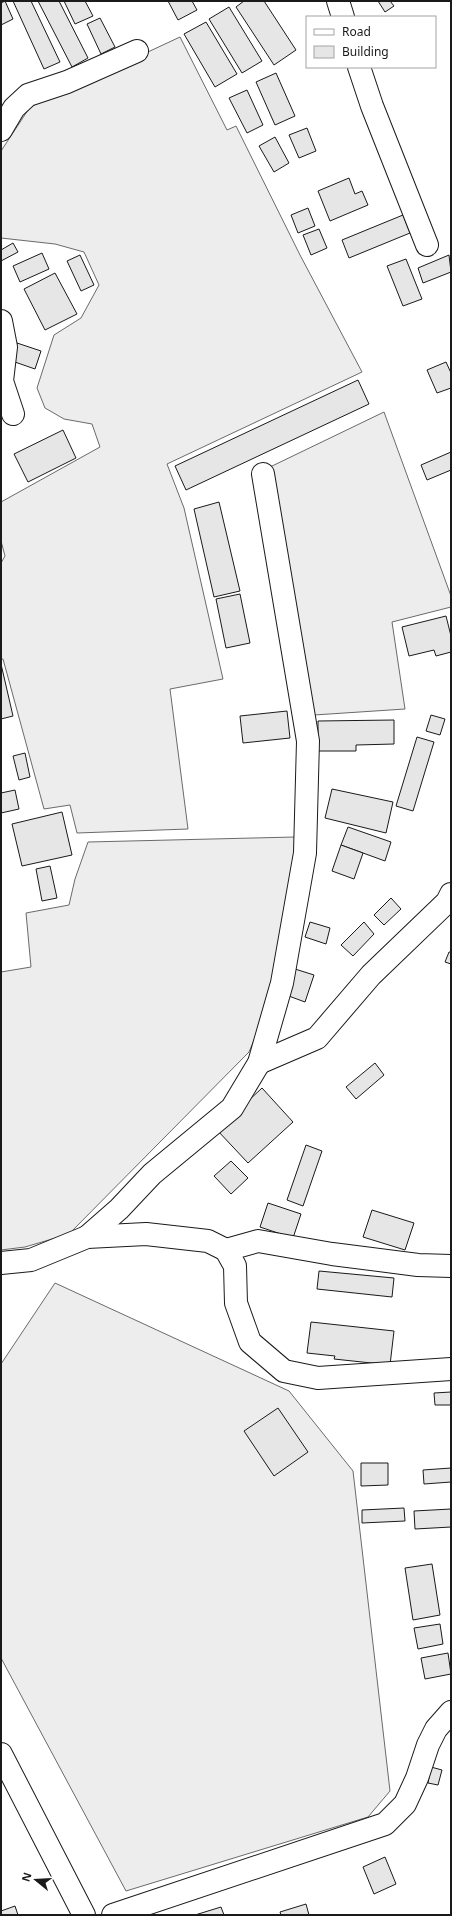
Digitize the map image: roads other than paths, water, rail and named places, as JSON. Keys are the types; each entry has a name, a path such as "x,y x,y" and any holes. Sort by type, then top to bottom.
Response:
{"street":[{"path":"338,1 343,16"},
{"path":"1,130 14,108 28,95 67,82 137,51"},
{"path":"359,68 372,106 427,246"},
{"path":"1,321 6,347 2,381 13,414"},
{"path":"1,1263 31,1260 87,1237 119,1209 152,1174 232,1108 259,1063 282,983 299,893 305,853 308,741 263,474"},
{"path":"259,1063 317,1038 371,975 447,902 451,894"},
{"path":"87,1237 154,1235 208,1241 226,1250 234,1266 236,1303 250,1342 284,1371 318,1378 451,1369"},
{"path":"226,1250 258,1241 340,1255 418,1265 451,1266"},
{"path":"113,1915 385,1824 405,1804 436,1729 451,1712"},
{"path":"1,1754 84,1915"}]}
